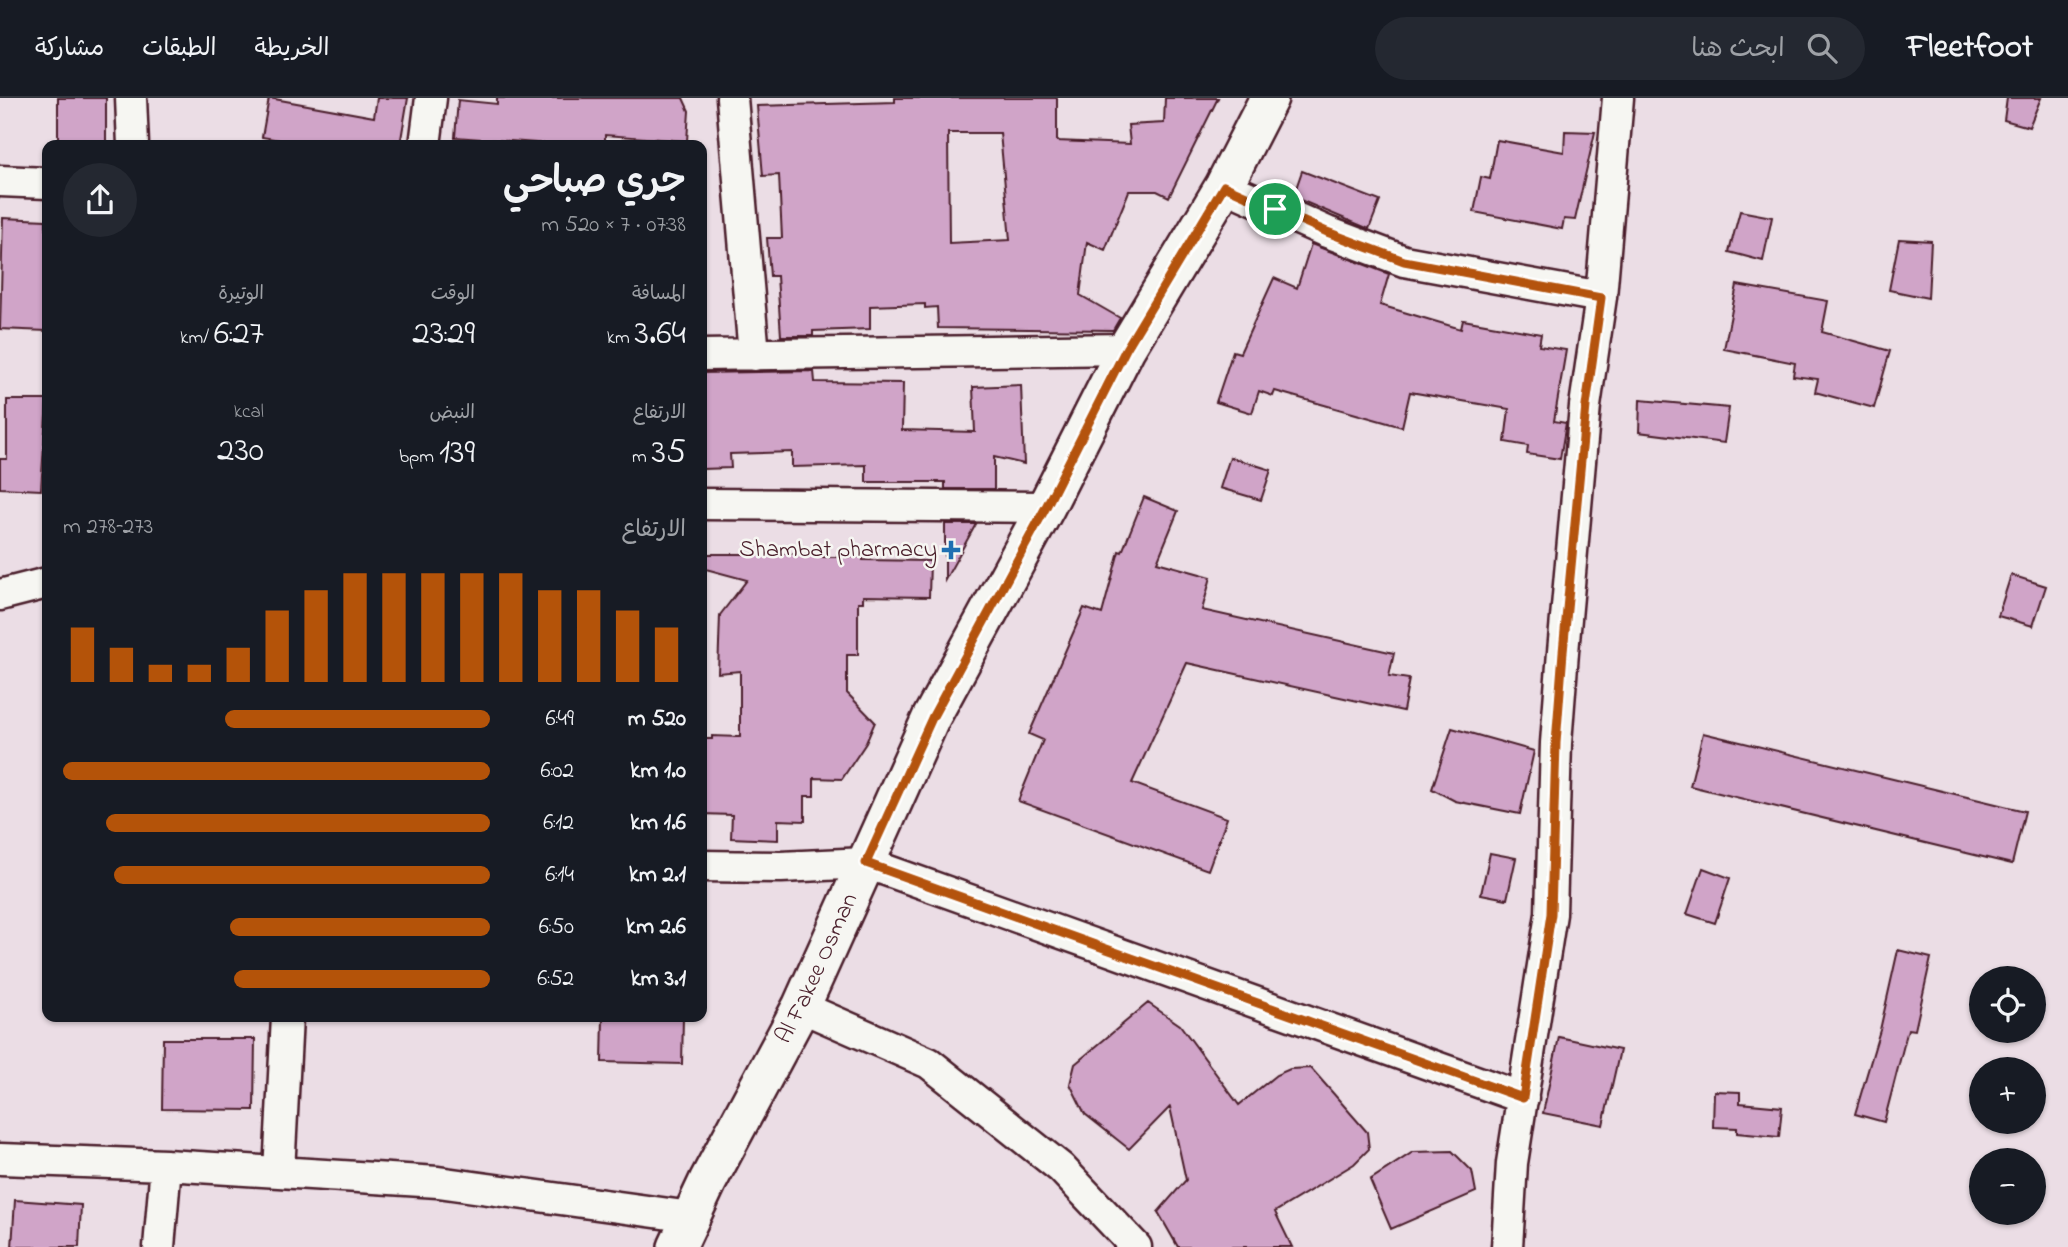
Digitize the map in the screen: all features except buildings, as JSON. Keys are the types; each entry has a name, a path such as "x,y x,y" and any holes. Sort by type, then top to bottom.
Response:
{"street":[{"path":"131,98 132,140"},
{"path":"426,140 431,98"},
{"path":"732,98 754,355"},
{"name":"Al Fakee Osman","path":"684,1232 801,1007 932,718 1046,507 1126,349 1224,186 1269,98"},
{"path":"1507,1247 1512,1163 1551,914 1556,743 1563,652 1586,406 1601,298 1618,98"},
{"path":"0,181 42,183"},
{"path":"1224,186 1327,232 1404,261 1601,298"},
{"path":"707,355 1126,349"},
{"path":"707,504 1046,507"},
{"path":"0,594 42,584"},
{"path":"707,866 781,867 866,863 1523,1098"},
{"path":"801,1007 929,1063 1061,1168 1136,1247"},
{"path":"279,1172 287,1022"},
{"path":"0,1159 166,1165 438,1182 684,1232"},
{"path":"159,1247 166,1165"}],"place":[{"name":"Shambat pharmacy","path":"951,550"}],"route":[{"path":"1224,186 1275,209 1404,261 1601,298 1586,406 1563,652 1556,743 1551,914 1544,975 1523,1098 866,863 932,718 1046,507 1126,349 1224,186"}]}
